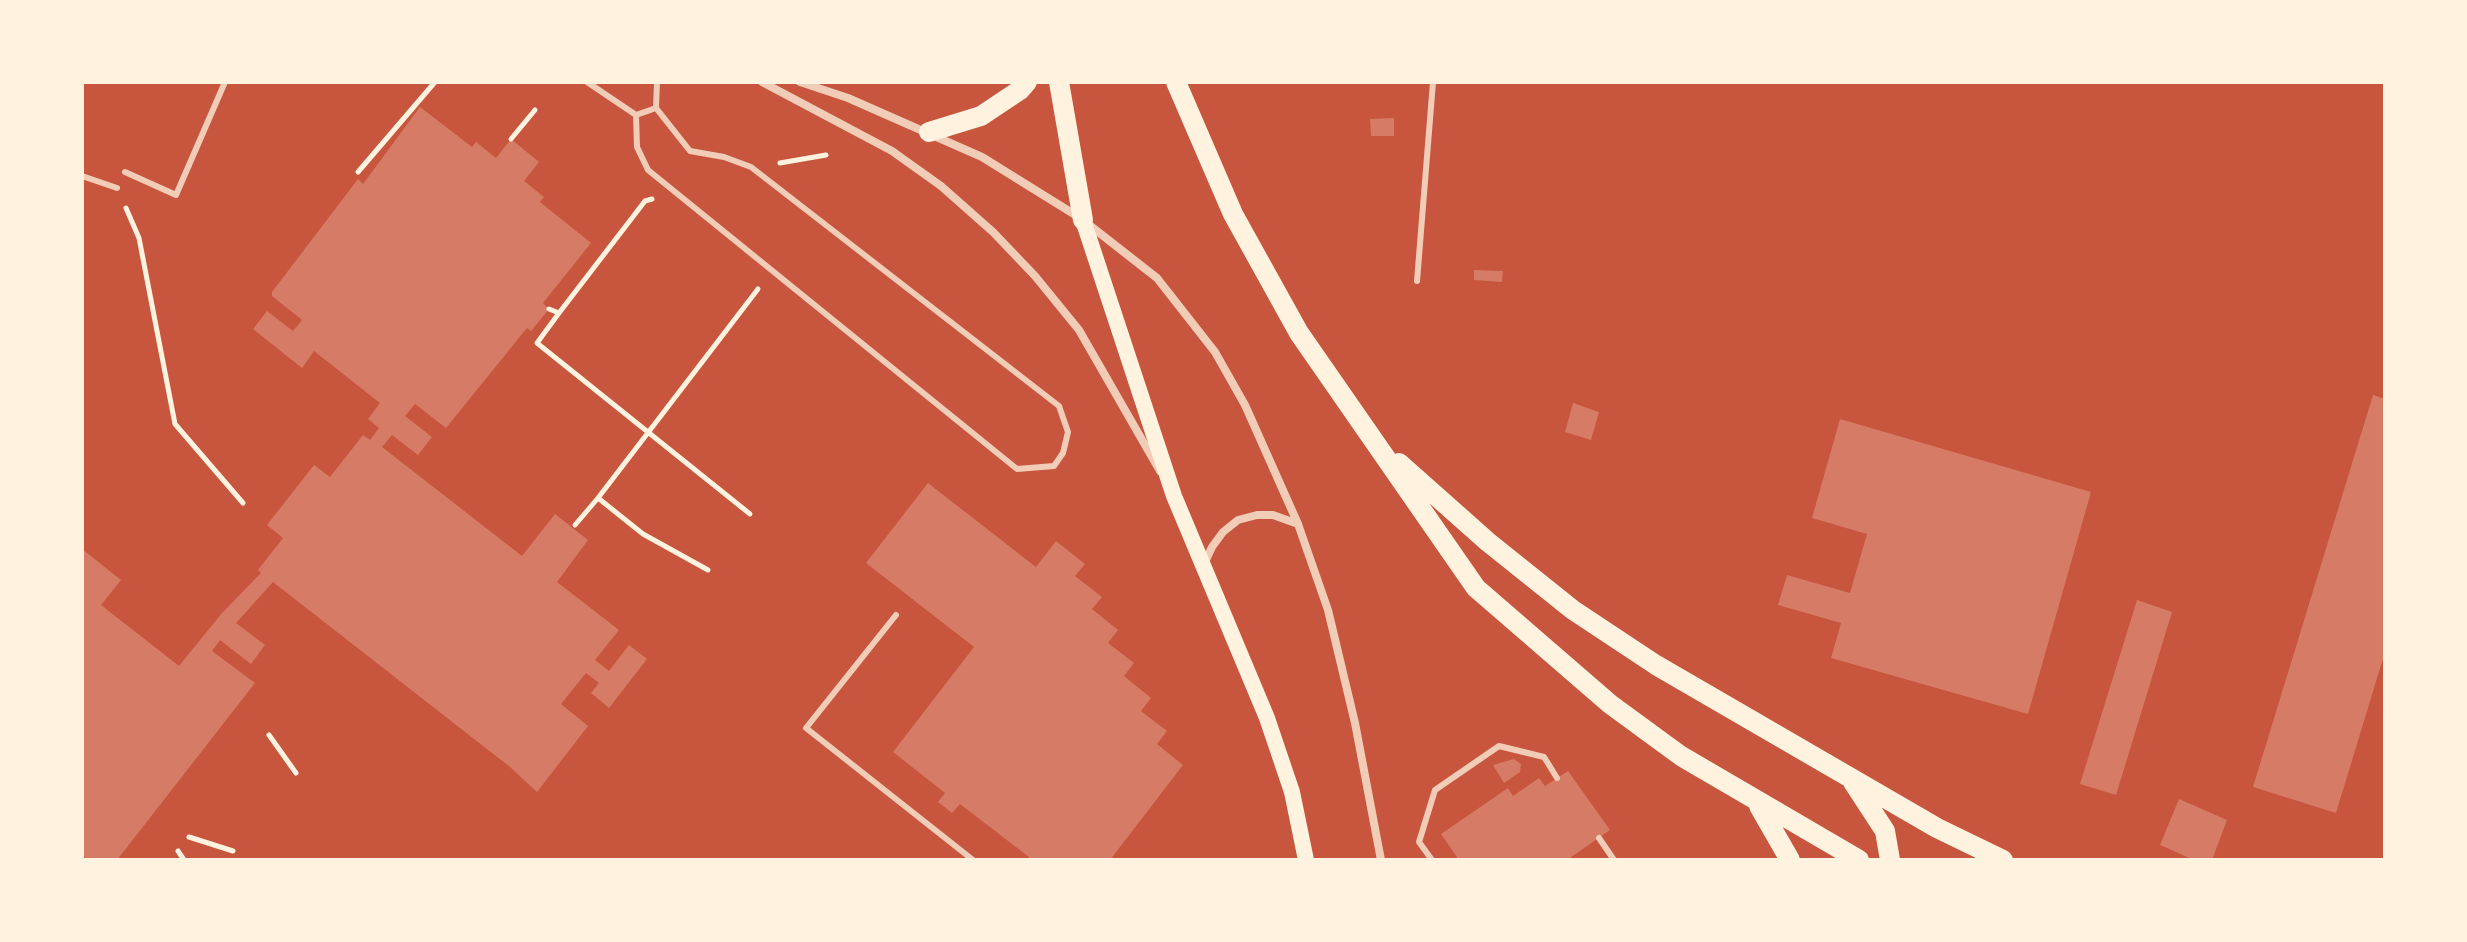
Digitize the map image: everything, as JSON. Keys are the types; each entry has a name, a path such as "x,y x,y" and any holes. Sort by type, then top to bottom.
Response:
{"main road":[{"path":"929,132 981,116 1027,82"},
{"path":"1059,82 1083,220 1174,496 1267,718 1292,792 1306,860"},
{"path":"1176,82 1233,214 1299,333 1476,588 1610,704 1681,756 1859,860"},
{"path":"1372,439 1488,542 1573,610 1656,665 1850,778 1937,828 2003,860"},
{"path":"1850,778 1885,831 1890,860"},
{"path":"1757,803 1790,860"}],"street":[{"path":"762,82 892,151 941,186 993,232 1035,276 1079,330 1174,496"},
{"path":"800,82 848,98 929,132 982,157 1044,193 1157,278 1215,352 1245,405 1298,524 1328,610 1355,723 1381,860"},
{"path":"1204,564 1223,532 1238,520 1273,515 1298,524"}],"lane":[{"path":"125,172 176,195 225,82"},
{"path":"587,82 636,115"},
{"path":"636,115 637,147 648,170 1017,469 1054,466 1063,453 1068,432 1059,406 751,167 724,157 690,151 656,108 657,82"},
{"path":"1417,281 1433,82"},
{"path":"636,115 656,108"},
{"path":"82,176 117,188"},
{"path":"896,615 806,728 973,860"},
{"path":"1432,860 1419,842 1435,790 1499,746 1544,757 1557,778"},
{"path":"1599,838 1614,860"}],"path":[{"path":"358,172 435,82"},
{"path":"511,139 535,110"},
{"path":"117,188 139,238 175,424 243,503"},
{"path":"575,525 758,289"},
{"path":"559,313 537,343 750,514"},
{"path":"598,498 643,534 708,570"},
{"path":"269,735 296,773"},
{"path":"189,837 233,851"},
{"path":"178,851 184,860"}],"building":[{"path":"420,107 472,147 476,142 496,158 511,139 539,162 524,181 544,197 540,202 591,243 543,303 549,309 531,331 527,328 446,428 415,404 405,416 432,437 418,455 392,435 382,447 522,556 555,514 588,540 557,582 619,630 595,660 609,671 629,645 647,659 609,708 591,693 599,683 586,673 561,704 588,726 537,792 510,767 273,582 236,623 265,645 251,664 220,640 212,651 255,683 117,860 88,860 82,855 82,549 121,580 101,605 179,666 222,613 261,573 258,570 283,538 267,525 314,465 330,477 363,435 370,440 379,428 368,419 380,403 314,351 302,368 253,329 267,311 293,331 302,320 272,296 272,292 358,179 363,184"},
{"path":"1394,118 1394,136 1371,136 1370,119"},
{"path":"1474,270 1503,271 1502,282 1474,280"},
{"path":"2373,395 2385,399 2385,652 2336,813 2253,787"},
{"path":"1573,403 1599,412 1591,440 1565,432"},
{"path":"1840,419 2091,492 2028,714 1831,658 1841,623 1778,605 1787,575 1850,593 1867,534 1812,518"},
{"path":"928,483 1036,567 1056,541 1085,564 1075,576 1102,597 1092,609 1118,630 1108,643 1134,663 1124,676 1151,698 1141,711 1167,731 1157,744 1183,765 1110,860 1027,860 1029,857 960,804 952,813 938,802 945,793 893,752 974,647 866,563"},
{"path":"2137,600 2172,612 2116,795 2080,784"},
{"path":"1514,759 1521,764 1520,772 1504,783 1493,765"},
{"path":"1568,771 1610,830 1567,860 1459,860 1441,834 1508,788 1513,796 1539,778 1545,786"},
{"path":"2179,799 2227,820 2212,860 2194,860 2160,845"}]}
